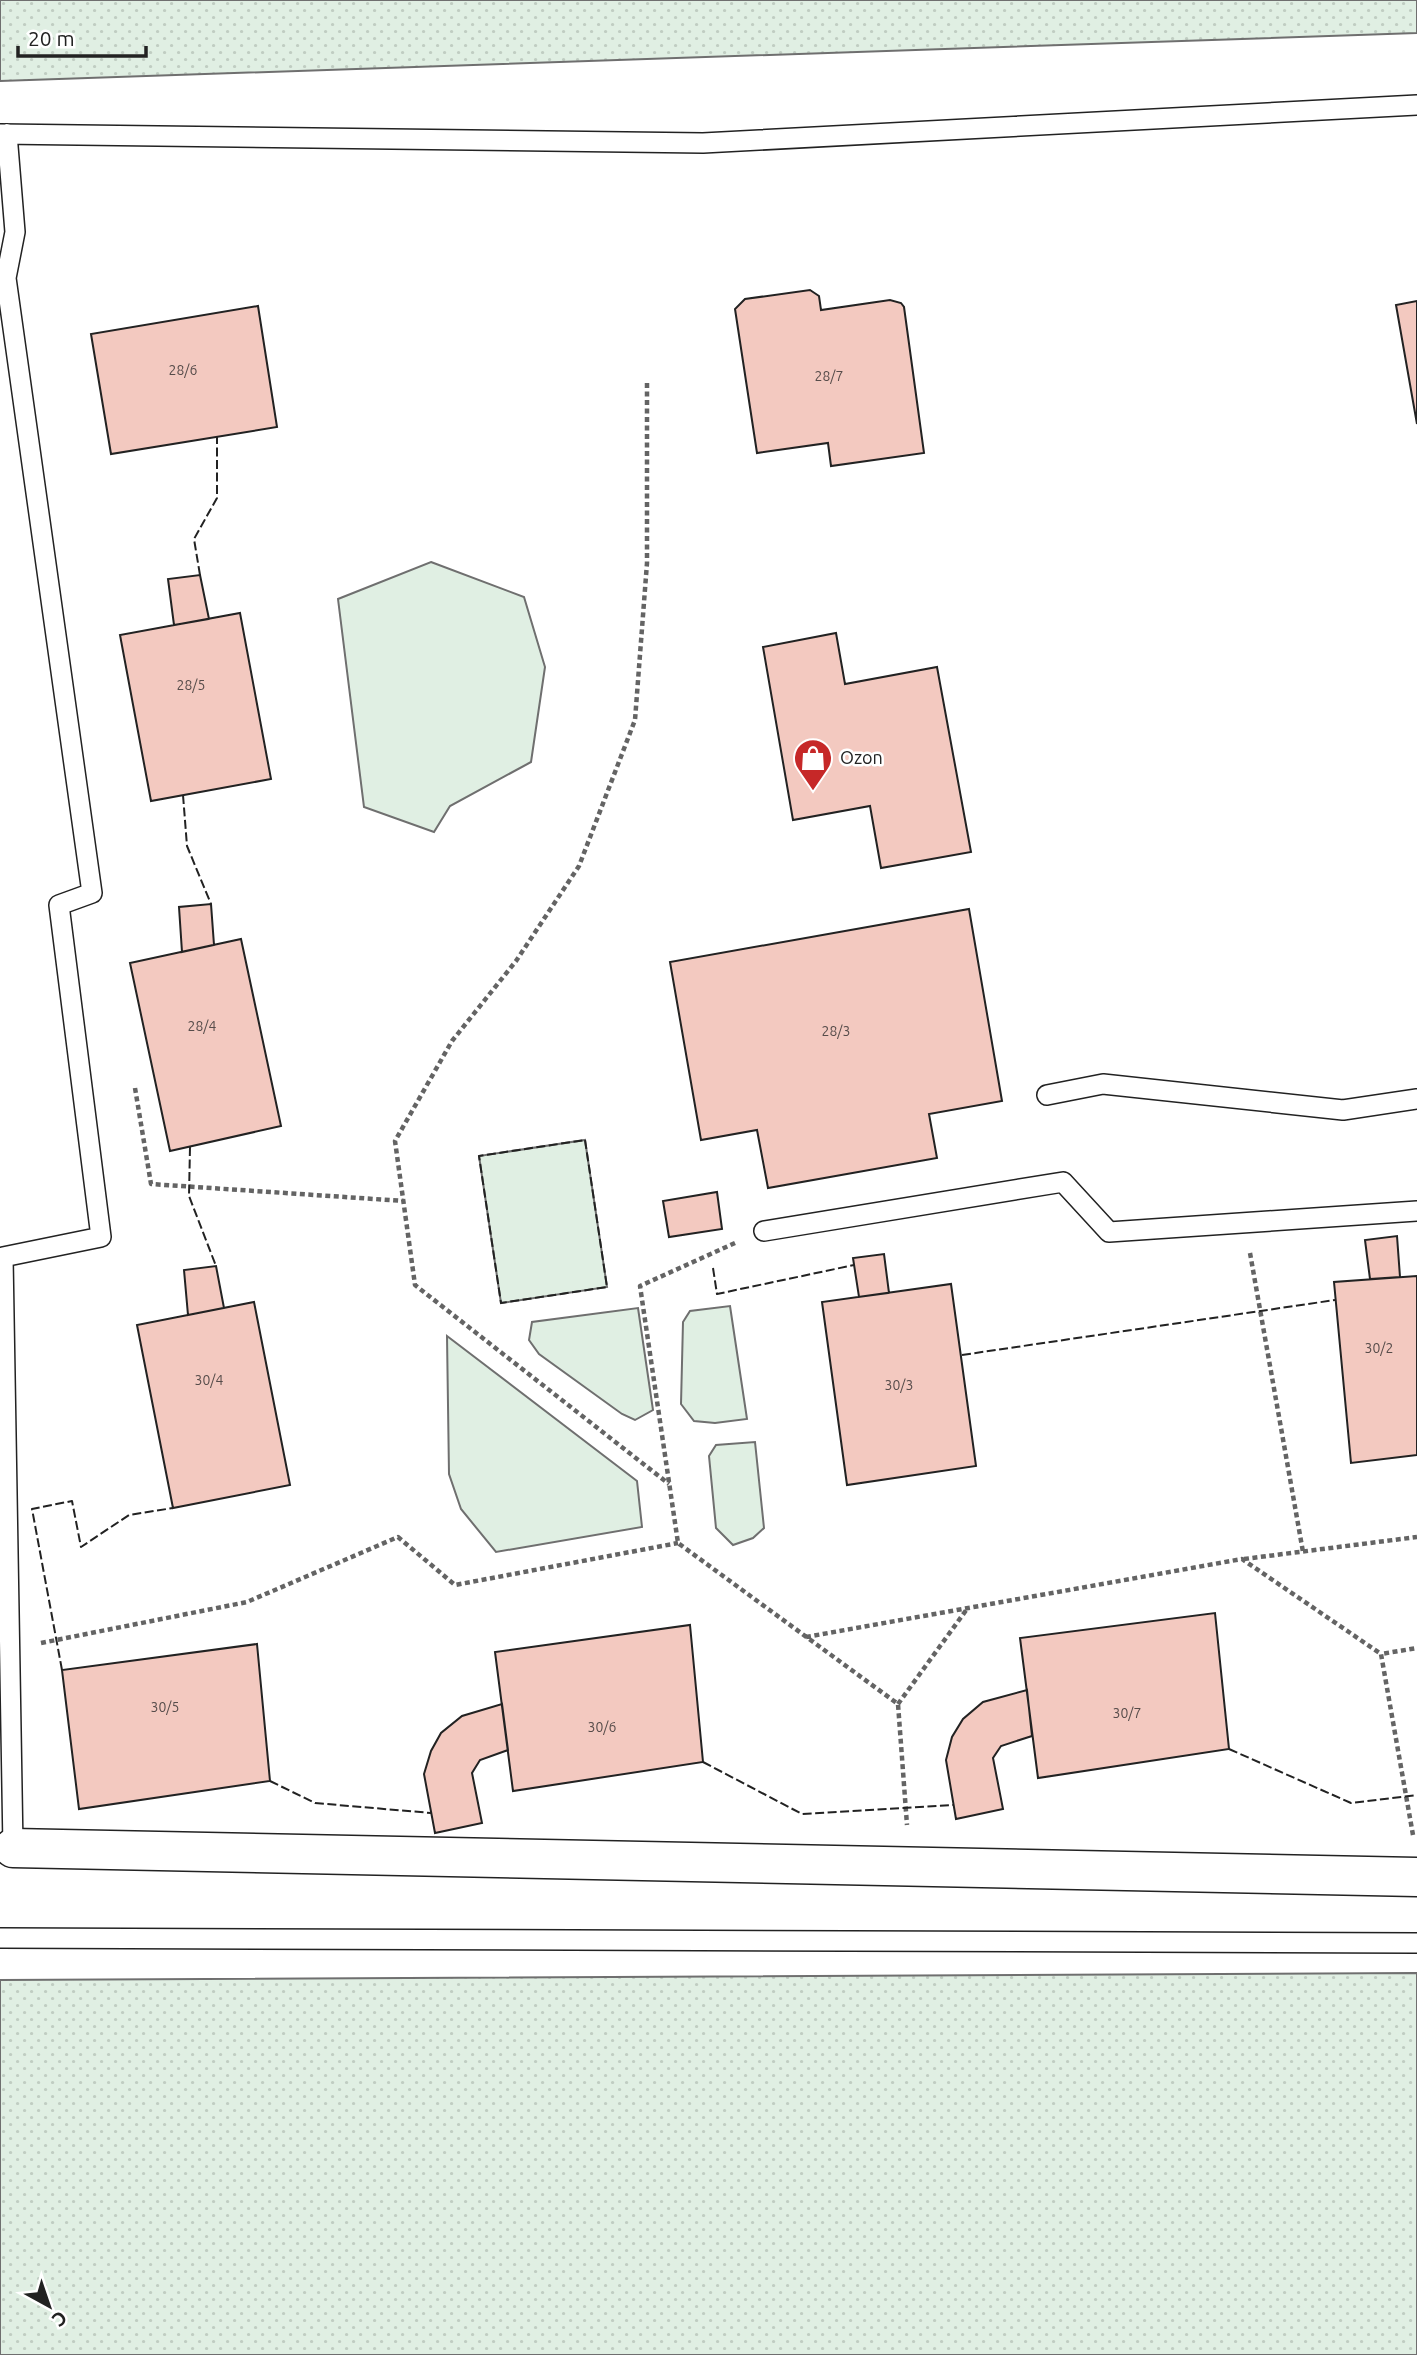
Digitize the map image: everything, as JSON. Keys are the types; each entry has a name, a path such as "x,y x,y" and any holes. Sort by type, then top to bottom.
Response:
{"street":[{"path":"13,1848 910,1867 1416,1861"}],"lane":[{"path":"13,1848 3,1257 101,1237 59,905 92,893 6,278 15,232 3,134 703,143 1417,106"},
{"path":"1047,1095 1103,1084 1343,1110 1417,1099"},
{"path":"764,1230 1063,1182 1109,1231 1417,1211"},
{"path":"0,1938 1417,1943"}],"path":[{"path":"647,383 647,563 635,720 579,866 516,961 452,1041 395,1141 415,1285 669,1484"},
{"path":"135,1088 151,1184 404,1201"},
{"path":"1245,1223 1303,1552"},
{"path":"764,1230 640,1286 678,1543 898,1704"},
{"path":"10,1650 247,1602 398,1537 455,1584 678,1543"},
{"path":"806,1637 1242,1559 1417,1538"},
{"path":"1242,1559 1381,1654 1417,1648"},
{"path":"910,1867 898,1704 968,1608"},
{"path":"1381,1654 1416,1861"}],"green space":[{"path":"0,0 1417,0 1417,33 0,81"},
{"path":"431,562 524,597 545,667 531,762 450,806 434,832 364,807 338,599"},
{"path":"585,1140 607,1287 501,1303 479,1156"},
{"path":"730,1306 747,1419 715,1423 694,1421 681,1404 683,1322 690,1311"},
{"path":"638,1308 653,1410 635,1420 622,1414 539,1354 529,1340 532,1322"},
{"path":"447,1336 637,1481 642,1527 496,1552 461,1509 449,1474"},
{"path":"755,1442 764,1528 753,1538 733,1545 716,1528 709,1456 716,1445"},
{"path":"1417,1973 1417,2355 0,2355 0,1980"}],"building":[{"path":"810,290 819,296 821,310 890,300 901,303 904,307 924,453 831,466 828,443 757,453 735,309 745,299"},
{"path":"1417,301 1417,424 1396,305"},
{"path":"258,306 277,427 111,454 91,334"},
{"path":"200,575 209,619 174,625 168,579"},
{"path":"240,613 271,779 151,801 120,635"},
{"path":"836,633 845,684 937,667 971,852 881,868 870,806 793,820 763,647"},
{"path":"211,904 214,945 182,952 179,907"},
{"path":"969,909 1002,1101 929,1114 937,1158 768,1188 757,1130 701,1140 670,962"},
{"path":"241,939 281,1126 170,1151 130,963"},
{"path":"717,1192 722,1229 669,1237 663,1201"},
{"path":"1397,1236 1400,1277 1370,1279 1365,1240"},
{"path":"884,1254 889,1293 859,1297 853,1258"},
{"path":"216,1266 224,1308 188,1315 184,1270"},
{"path":"1417,1276 1417,1455 1351,1463 1334,1282"},
{"path":"951,1284 976,1466 847,1485 822,1302"},
{"path":"254,1302 290,1485 173,1508 137,1325"},
{"path":"1215,1613 1229,1749 1038,1778 1020,1638"},
{"path":"690,1625 703,1762 513,1791 495,1652"},
{"path":"257,1644 270,1781 79,1809 62,1670"},
{"path":"1027,1690 1032,1736 1001,1746 993,1758 1003,1809 956,1819 946,1760 952,1737 963,1719 983,1702"},
{"path":"502,1704 508,1750 480,1760 472,1773 482,1823 435,1833 424,1774 431,1751 441,1733 462,1716"}],"fence":[{"path":"200,575 194,539 217,498 217,437"},
{"path":"183,795 187,846 211,904"},
{"path":"585,1140 607,1287 501,1303 479,1156 585,1140"},
{"path":"190,1147 189,1196 216,1266"},
{"path":"713,1268 717,1294 854,1265"},
{"path":"962,1355 1335,1300"},
{"path":"62,1670 32,1509 72,1501 81,1547 129,1515 173,1508"},
{"path":"1229,1749 1351,1803 1417,1795"},
{"path":"703,1762 802,1814 954,1805"},
{"path":"270,1781 315,1803 431,1813"}],"place":[{"name":"Ozon","path":"813,792"}]}
